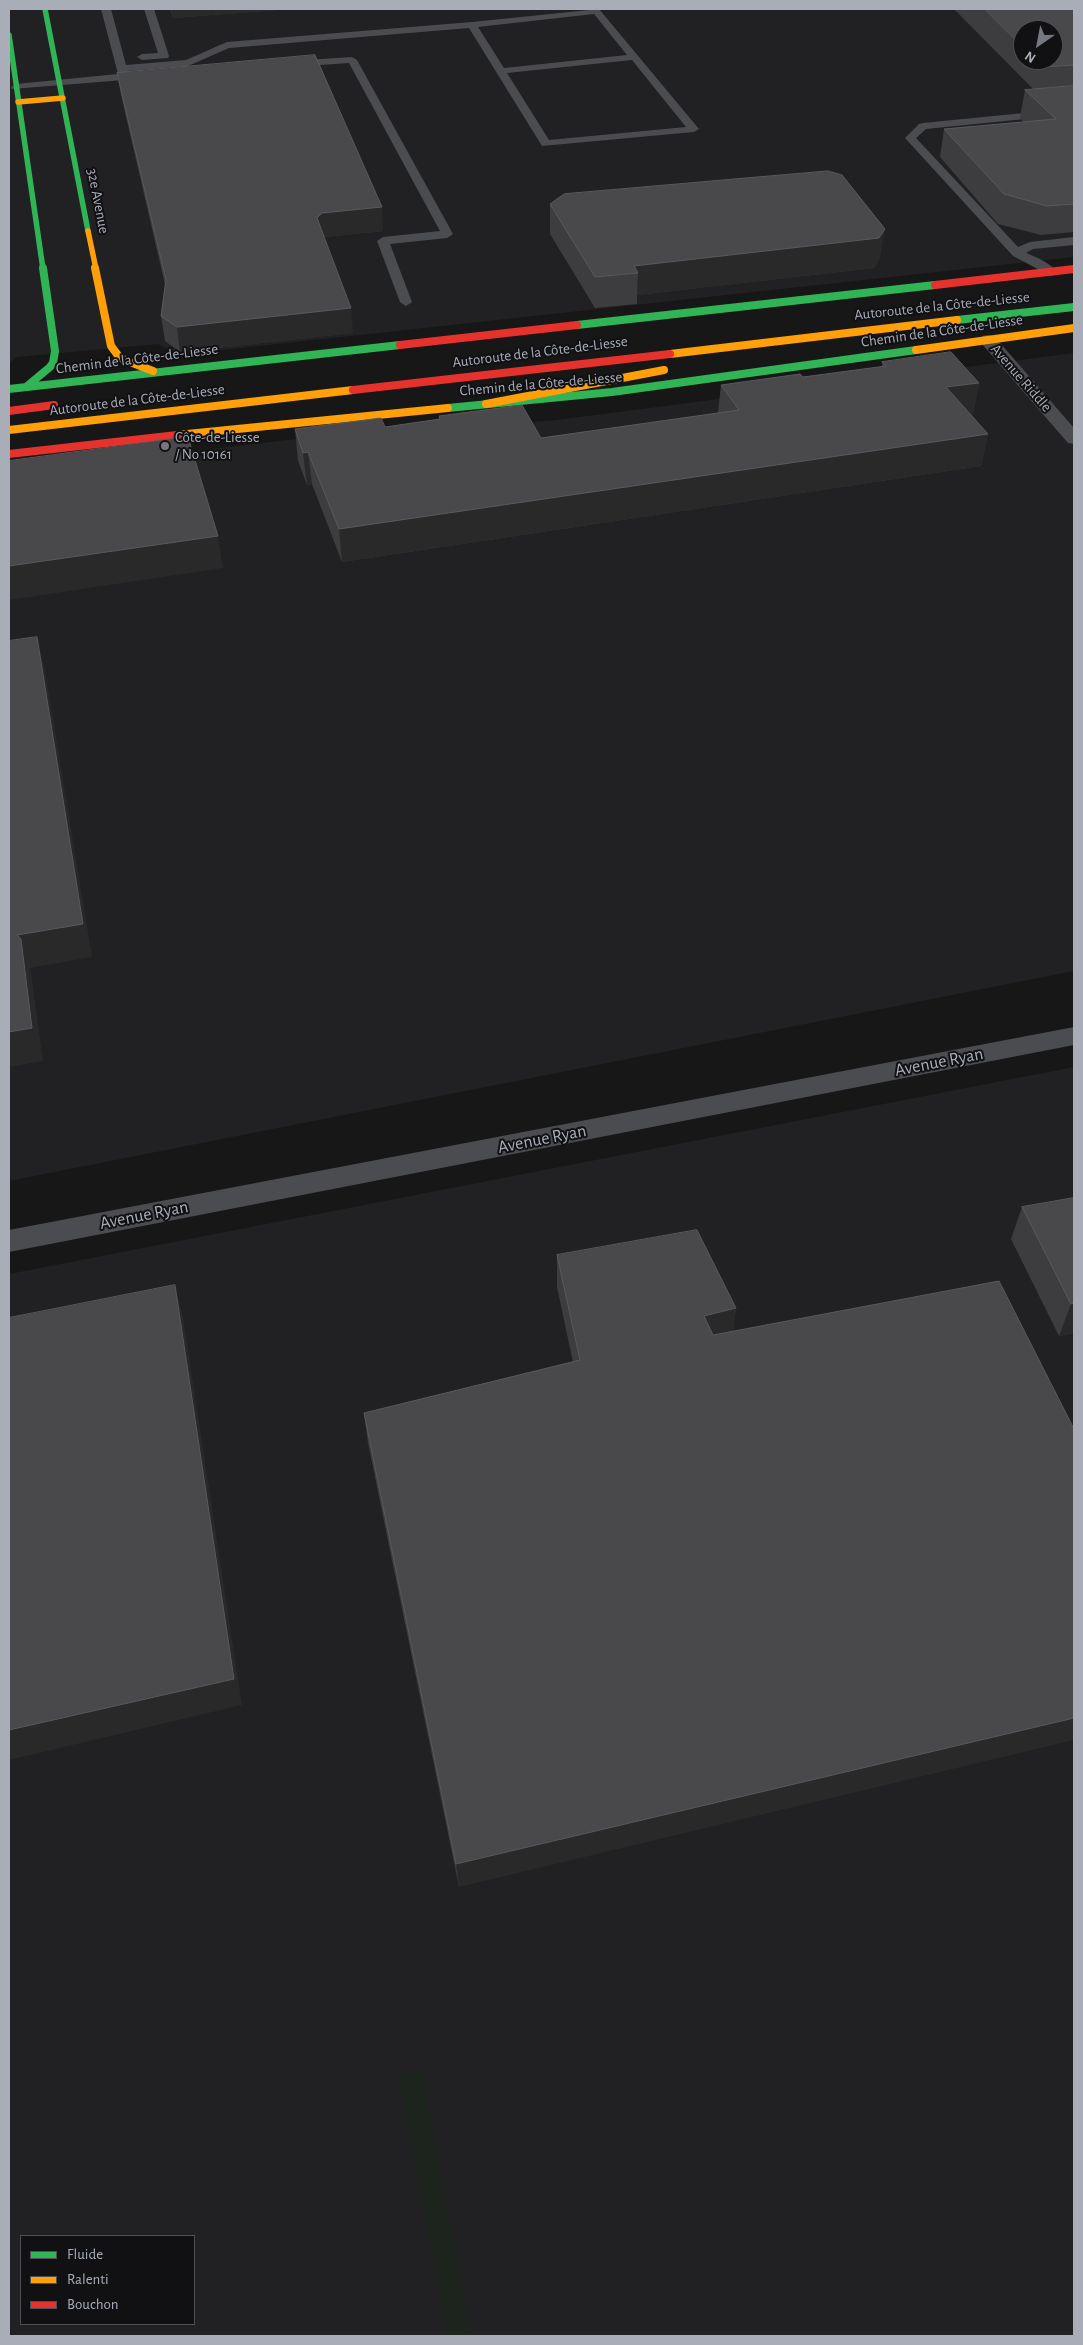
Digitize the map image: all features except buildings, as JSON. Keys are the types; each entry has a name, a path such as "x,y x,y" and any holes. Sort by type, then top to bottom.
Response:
{"main road":[{"name":"32e Avenue","path":"45,9 111,346 116,354 124,360 157,372"},
{"path":"9,35 55,350 53,363 50,367 26,387"},
{"path":"18,102 63,98"},
{"name":"Chemin de la Côte-de-Liesse","path":"9,389 1074,269"},
{"name":"Autoroute de la Côte-de-Liesse","path":"9,430 1074,306"},
{"name":"Chemin de la Côte-de-Liesse","path":"9,454 686,383 1074,328"},
{"path":"704,362 857,331"},
{"path":"486,404 676,367"},
{"name":"Autoroute de la Côte-de-Liesse","path":"9,411 63,404"}],"street":[{"name":"Avenue Riddle","path":"988,340 1074,439"},
{"name":"Avenue Ryan","path":"9,1241 1074,1036"}],"lane":[{"path":"106,9 121,68"},
{"path":"16,86 60,82 164,56 149,9"},
{"path":"121,68 188,63 227,45 472,26 595,10 694,129 546,144 472,26"},
{"path":"500,72 634,57"},
{"path":"282,65 352,60 447,234 383,241 406,302"},
{"path":"121,68 193,72"},
{"path":"1051,272 1039,263 1017,253 910,138 923,126 1074,111"},
{"path":"1017,253 1030,246 1074,241"}],"shaded area":[{"path":"9,9 1074,9 1074,257 177,355 158,344 17,357 9,363"},
{"path":"1074,353 1074,971 9,1181 9,473 380,429 549,421"},
{"path":"1074,1067 1074,2336 9,2336 9,1274"},
{"path":"421,2070 471,2336 447,2336 398,2074"}],"traffic: fast":[{"path":"45,9 88,231"},
{"path":"9,35 55,351 53,363 50,367 26,387"},
{"path":"577,325 935,285"},
{"path":"957,320 1074,307"},
{"path":"9,389 400,345"},
{"path":"448,408 612,392 916,350"}],"traffic: slow":[{"path":"18,102 63,98"},
{"path":"88,231 111,346 120,358 153,371"},
{"path":"670,354 957,320"},
{"path":"916,350 1074,328"},
{"path":"486,404 664,370"},
{"path":"9,430 353,390"},
{"path":"177,435 448,408"}],"traffic: jam":[{"path":"935,285 1074,269"},
{"path":"400,345 577,325"},
{"path":"353,390 670,354"},
{"path":"9,411 54,405"},
{"path":"9,454 177,435"}],"place":[{"name":"Côte-de-Liesse / No 10161","path":"165,446"}]}
